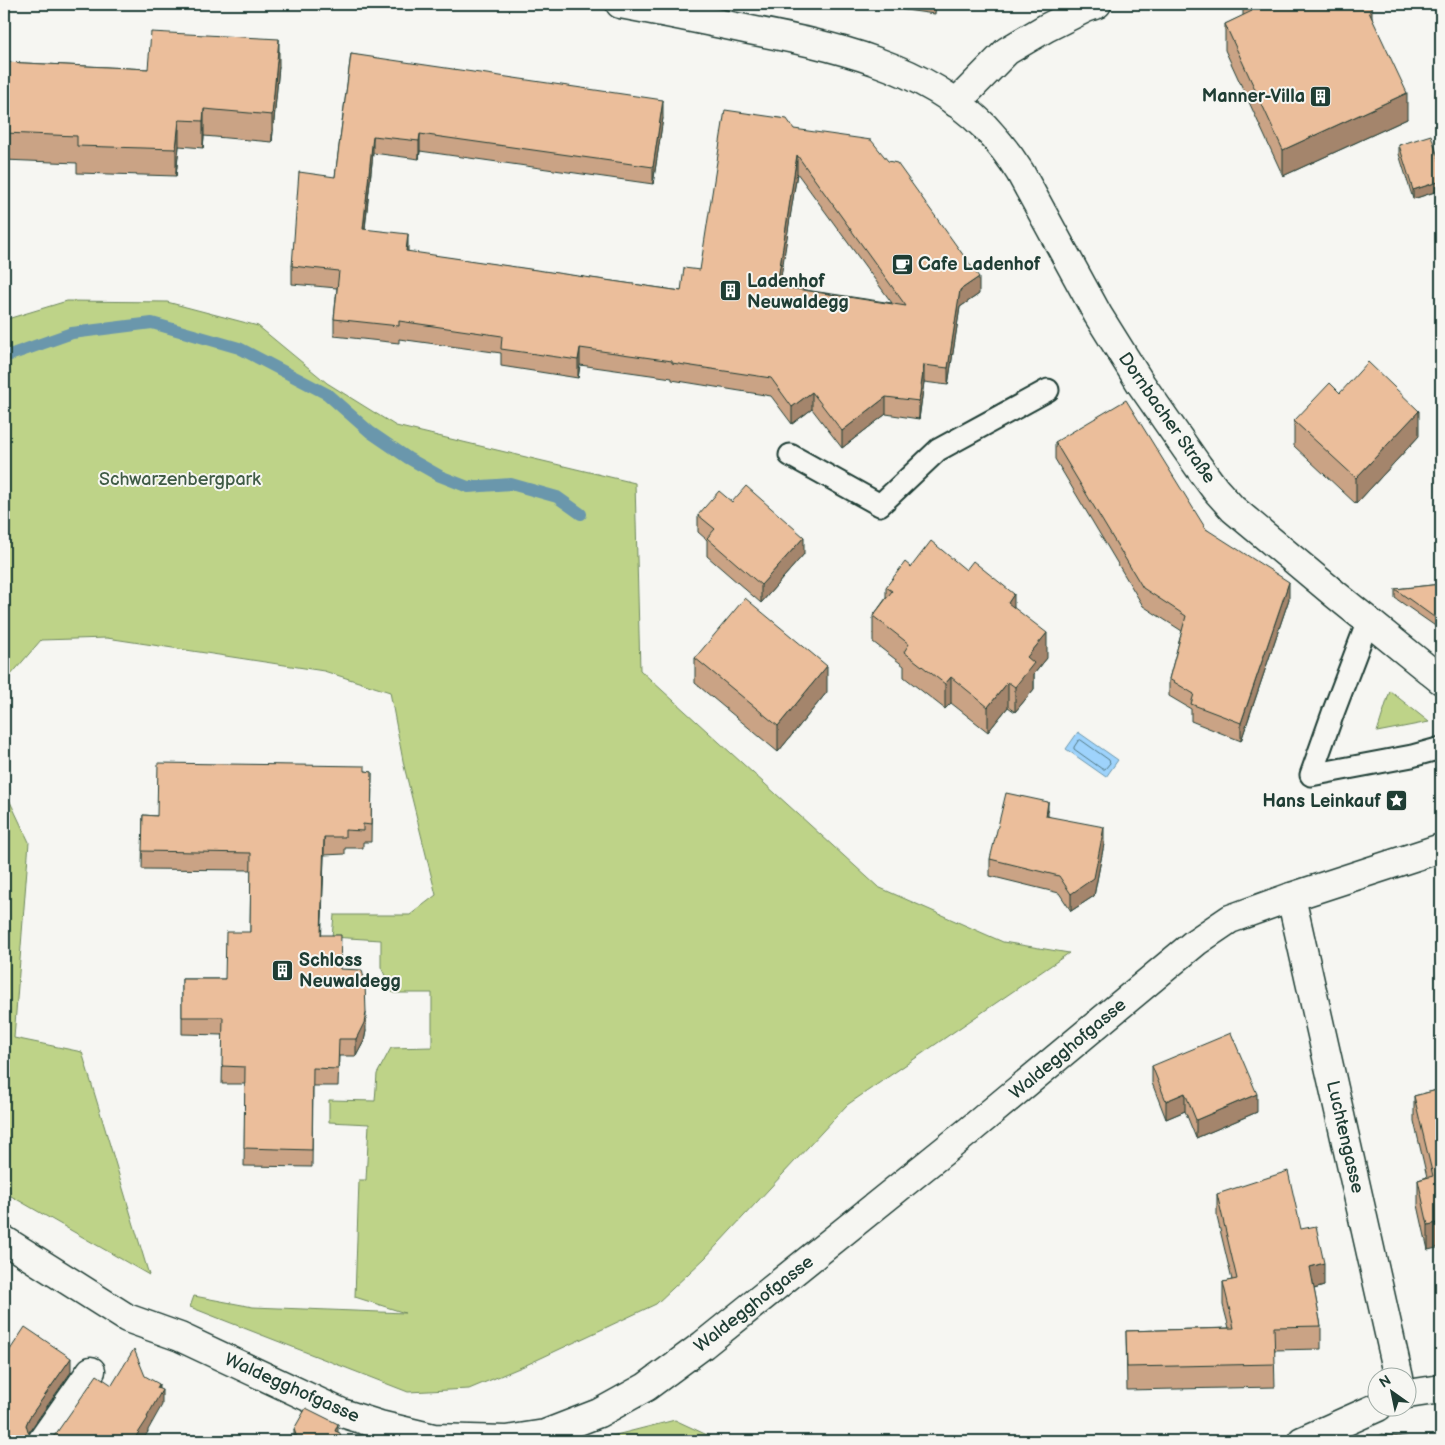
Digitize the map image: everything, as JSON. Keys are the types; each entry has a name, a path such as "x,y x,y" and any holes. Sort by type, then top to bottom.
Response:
{"street":[{"name":"Dornbacher Straße","path":"620,4 845,51 890,67 924,83 956,103 985,127 1008,154 1020,172 1098,315 1140,384 1215,489 1240,515 1441,680"},
{"path":"956,103 1007,51 1046,28 1097,4"},
{"name":"Waldegghofgasse","path":"4,1240 126,1318 180,1337 342,1412 380,1425 434,1438 506,1440 545,1434 599,1413 646,1387 703,1345 970,1130 1196,942 1230,919 1441,848"},
{"name":"Luchtengasse","path":"1291,897 1397,1368"},
{"path":"42,1441 91,1371"},
{"path":"1418,1392 1441,1389"},
{"path":"1302,1441 1368,1411"}],"lane":[{"path":"790,455 880,505 938,450 1048,390"},
{"path":"1368,621 1311,775 1412,756 1441,748"}],"green space":[{"name":"Schwarzenbergpark","path":"67,301 167,302 258,326 327,383 396,426 635,483 640,670 878,887 1003,942 1069,953 847,1105 705,1258 656,1304 524,1366 469,1389 408,1392 190,1307 194,1296 253,1307 405,1313 355,1297 359,1180 366,1180 369,1124 329,1122 329,1100 375,1101 377,1074 391,1048 432,1047 432,993 393,993 381,967 381,940 332,937 334,915 410,915 436,895 404,766 390,692 324,671 107,638 41,640 4,683 4,320"},
{"path":"1390,691 1429,722 1377,732"},
{"path":"4,789 29,842 14,1038 82,1052 149,1275 4,1192"},
{"path":"675,1420 720,1441 594,1441 596,1440"}],"water":[{"path":"1078,732 1118,760 1106,777 1066,749"}],"building":[{"name":"Manner-Villa","path":"1248,4 1369,4 1372,10 1369,12 1407,93 1283,150 1225,24 1252,11"},
{"path":"151,32 279,39 272,115 204,109 203,121 179,120 176,149 77,146 77,136 4,133 4,62 148,69"},
{"path":"351,54 663,100 653,167 420,134 419,141 373,136 363,229 408,234 406,251 681,291 684,268 700,270 725,110 787,119 794,129 871,140 888,161 897,163 979,277 960,290 948,368 924,365 919,401 886,397 842,431 812,392 792,407 771,378 580,348 578,360 501,349 502,336 399,321 399,326 334,319 339,271 292,266 299,172 335,177","holes":["797,155 906,306 777,286"]},
{"path":"1431,135 1441,166 1441,181 1413,190 1399,145"},
{"path":"1368,362 1419,411 1356,478 1294,421 1330,383 1340,393"},
{"path":"1126,400 1206,529 1289,582 1241,723 1191,704 1194,694 1169,679 1186,616 1143,588 1055,442"},
{"path":"1437,423 1441,423 1441,481"},
{"path":"746,486 804,537 761,585 707,538 715,529 698,515 719,491 732,502"},
{"path":"931,541 966,570 973,561 1014,594 1008,603 1047,633 1027,657 1034,663 1015,687 1008,682 988,707 951,677 945,684 904,652 909,644 873,616 892,591 886,587 905,562 911,567"},
{"path":"1441,584 1441,622 1395,589"},
{"path":"745,598 827,666 778,726 695,658"},
{"name":"Schloss Neuwaldegg","path":"158,763 365,766 365,771 372,772 371,825 363,824 363,831 345,830 345,837 324,837 321,935 341,935 340,969 362,970 365,983 366,1013 364,1023 356,1039 339,1039 338,1069 313,1068 312,1150 244,1148 245,1067 222,1066 223,1017 182,1017 182,979 225,979 226,932 250,932 251,853 142,851 143,815 157,816"},
{"path":"1006,793 1048,802 1046,816 1104,827 1094,878 1071,894 1059,876 990,859"},
{"path":"1231,1033 1257,1094 1196,1120 1185,1093 1166,1101 1152,1066"},
{"path":"1441,1089 1441,1222 1428,1225 1418,1180 1433,1176 1414,1096"},
{"path":"1288,1171 1301,1229 1316,1226 1324,1263 1310,1267 1321,1326 1274,1327 1275,1364 1127,1367 1126,1331 1234,1328 1223,1282 1237,1279 1217,1194"},
{"path":"25,1327 71,1358 26,1425 33,1439 39,1441 4,1441 4,1359"},
{"path":"134,1349 145,1376 159,1384 157,1388 162,1390 148,1418 133,1441 43,1441 55,1435 97,1375 112,1385"},
{"path":"306,1408 338,1424 335,1431 340,1433 342,1441 298,1441 294,1429"},
{"path":"1381,1434 1411,1439 1410,1441 1373,1441"}],"waterway":[{"path":"4,357 72,333 152,323 239,348 327,394 370,432 408,458 440,476 468,487 511,484 557,497 581,514"}],"place":[{"name":"Manner-Villa","path":"1321,96"},
{"name":"Cafe Ladenhof","path":"902,264"},
{"name":"Ladenhof Neuwaldegg","path":"731,291"},
{"name":"Hans Leinkauf","path":"1397,801"},
{"name":"Schloss Neuwaldegg","path":"283,970"}]}
